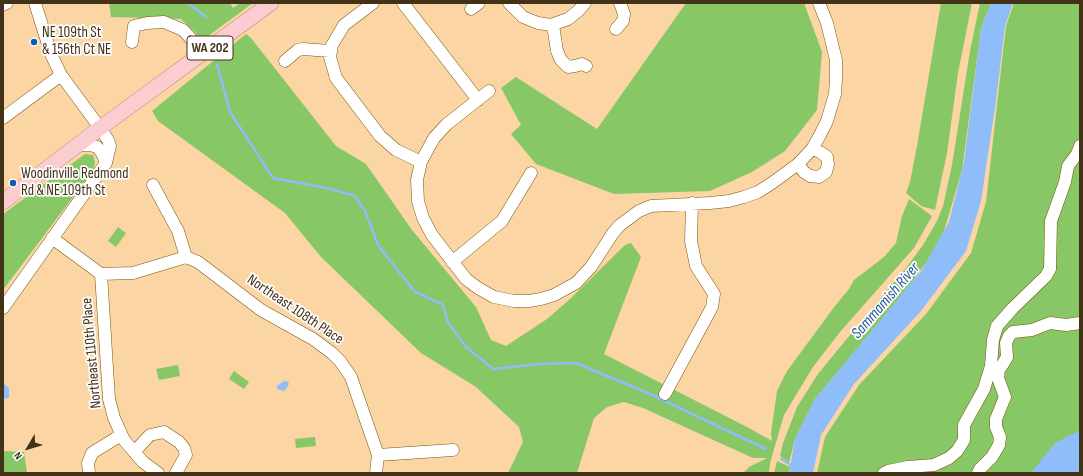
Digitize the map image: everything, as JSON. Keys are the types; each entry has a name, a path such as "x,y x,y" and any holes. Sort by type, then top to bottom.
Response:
{"main road":[{"name":"WA 202","path":"3,202 77,145 271,3"}],"street":[{"path":"3,5 7,3"},
{"path":"3,308 106,163 110,146 100,128 61,75 51,54 35,3"},
{"path":"373,3 344,25 337,35 330,51 333,69 336,78 380,136 396,150 421,162"},
{"path":"404,3 478,100"},
{"path":"509,3 523,17 538,23 552,25 568,19 585,3"},
{"path":"616,29 623,21 624,14 620,3"},
{"path":"489,91 447,124 434,138 421,162 417,180 418,201 423,218 432,235 466,279 478,288 494,296 514,301 541,299 554,295 576,282 591,267 620,225 639,211 651,206 730,200 758,192 772,184 798,164 812,149 827,121 835,94 836,60 832,39 820,3"},
{"path":"132,42 134,26 147,23 164,22 182,30 204,53"},
{"path":"552,25 557,51 561,60 568,67 582,64 586,66"},
{"path":"284,61 298,50 330,51"},
{"path":"3,118 61,75"},
{"path":"77,145 91,145 97,147 102,153 106,163"},
{"path":"884,473 908,467 934,465 949,458 956,452 964,440 964,425 984,389 991,366 993,340 997,326 1046,276 1050,269 1051,221 1066,182 1068,166 1077,154 1080,146"},
{"path":"798,164 804,172 810,176 819,176 826,172 828,164 827,157 812,149"},
{"path":"452,262 502,221 531,173"},
{"path":"52,238 102,274 133,273 186,257 178,231 154,185"},
{"path":"665,394 712,307 714,294 696,266 691,241 692,203"},
{"name":"Northeast 108th Place","path":"186,257 198,262 261,310 312,339 332,353 340,361 351,377 378,455"},
{"name":"Northeast 110th Place","path":"102,274 109,399 114,418 121,435 134,452 143,462 158,473"},
{"path":"1000,322 1013,332"},
{"path":"978,473 992,457 999,446 1000,437 996,427 996,419 1005,397 998,378 999,370 1007,357 1006,343 1009,336 1013,332 1032,330 1050,323 1066,325 1080,323"},
{"path":"134,452 150,435 164,432 179,442 184,448 186,455 176,473"},
{"path":"89,473 88,463 92,453 121,435"},
{"path":"376,473 378,455 453,450"}],"green space":[{"path":"109,3 230,3 233,8 240,3 253,3 200,42 196,33 181,19 111,17"},
{"path":"686,3 804,3 822,52 817,110 785,151 752,172 710,191 614,194 536,164 511,134 521,125 501,88 516,77 597,129"},
{"path":"941,3 972,3 958,73 947,153 935,210 921,206 906,193 910,182 917,146"},
{"path":"980,3 991,3 981,29 962,170 944,231 928,260 907,289 815,399 795,439 789,463 780,456 783,443 797,407 818,374 906,268 923,245 937,221 943,206 952,165 970,51"},
{"path":"1014,3 1080,3 1080,473 817,473 825,437 859,385 926,314 971,253 986,202 1006,26"},
{"path":"246,34 251,38 336,146 366,164 412,230 476,307 491,340 506,346 547,319 570,299 625,245 631,243 641,257 604,354 772,441 771,433 777,391 787,371 849,289 854,280 884,257 896,243 902,216 909,199 932,216 914,248 840,332 813,367 784,415 770,463 769,473 743,473 749,467 767,458 753,458 643,408 624,402 607,407 594,418 577,473 508,473 523,442 519,427 476,387 421,353 321,257 285,213 158,121 152,111"},
{"path":"85,154 93,155 95,162 94,169 3,290 3,214"},
{"path":"118,227 126,233 116,247 108,241"},
{"path":"178,365 180,376 159,380 156,369"},
{"path":"234,371 249,382 244,389 229,379"},
{"path":"315,437 316,446 296,448 295,439"},
{"path":"3,451 24,452 27,473 3,473"},
{"path":"777,461 790,467 789,473 774,473"}],"water":[{"path":"991,3 1013,3 1005,26 996,101 981,201 966,251 921,311 854,384 821,435 813,473 789,473 795,439 815,399 922,270 949,222 964,162 981,29"},
{"path":"284,381 288,382 289,384 286,389 284,391 277,389 277,386"},
{"path":"3,383 9,388 9,398 3,399"},
{"path":"1080,430 1080,473 1031,473 1055,443"}],"waterway":[{"path":"188,3 206,17"},
{"path":"217,64 230,112 273,178 331,189 355,196 365,211 378,245 414,291 443,305 448,322 466,347 493,369 539,364 576,363 648,393 766,449"},
{"path":"781,459 792,466"}],"place":[{"name":"NE 109th St & 156th Ct NE","path":"34,42"},
{"name":"Woodinville Redmond Rd & NE 109th St","path":"13,183"}],"water label":[{"name":"Sammamish River","path":"886,301"}]}
